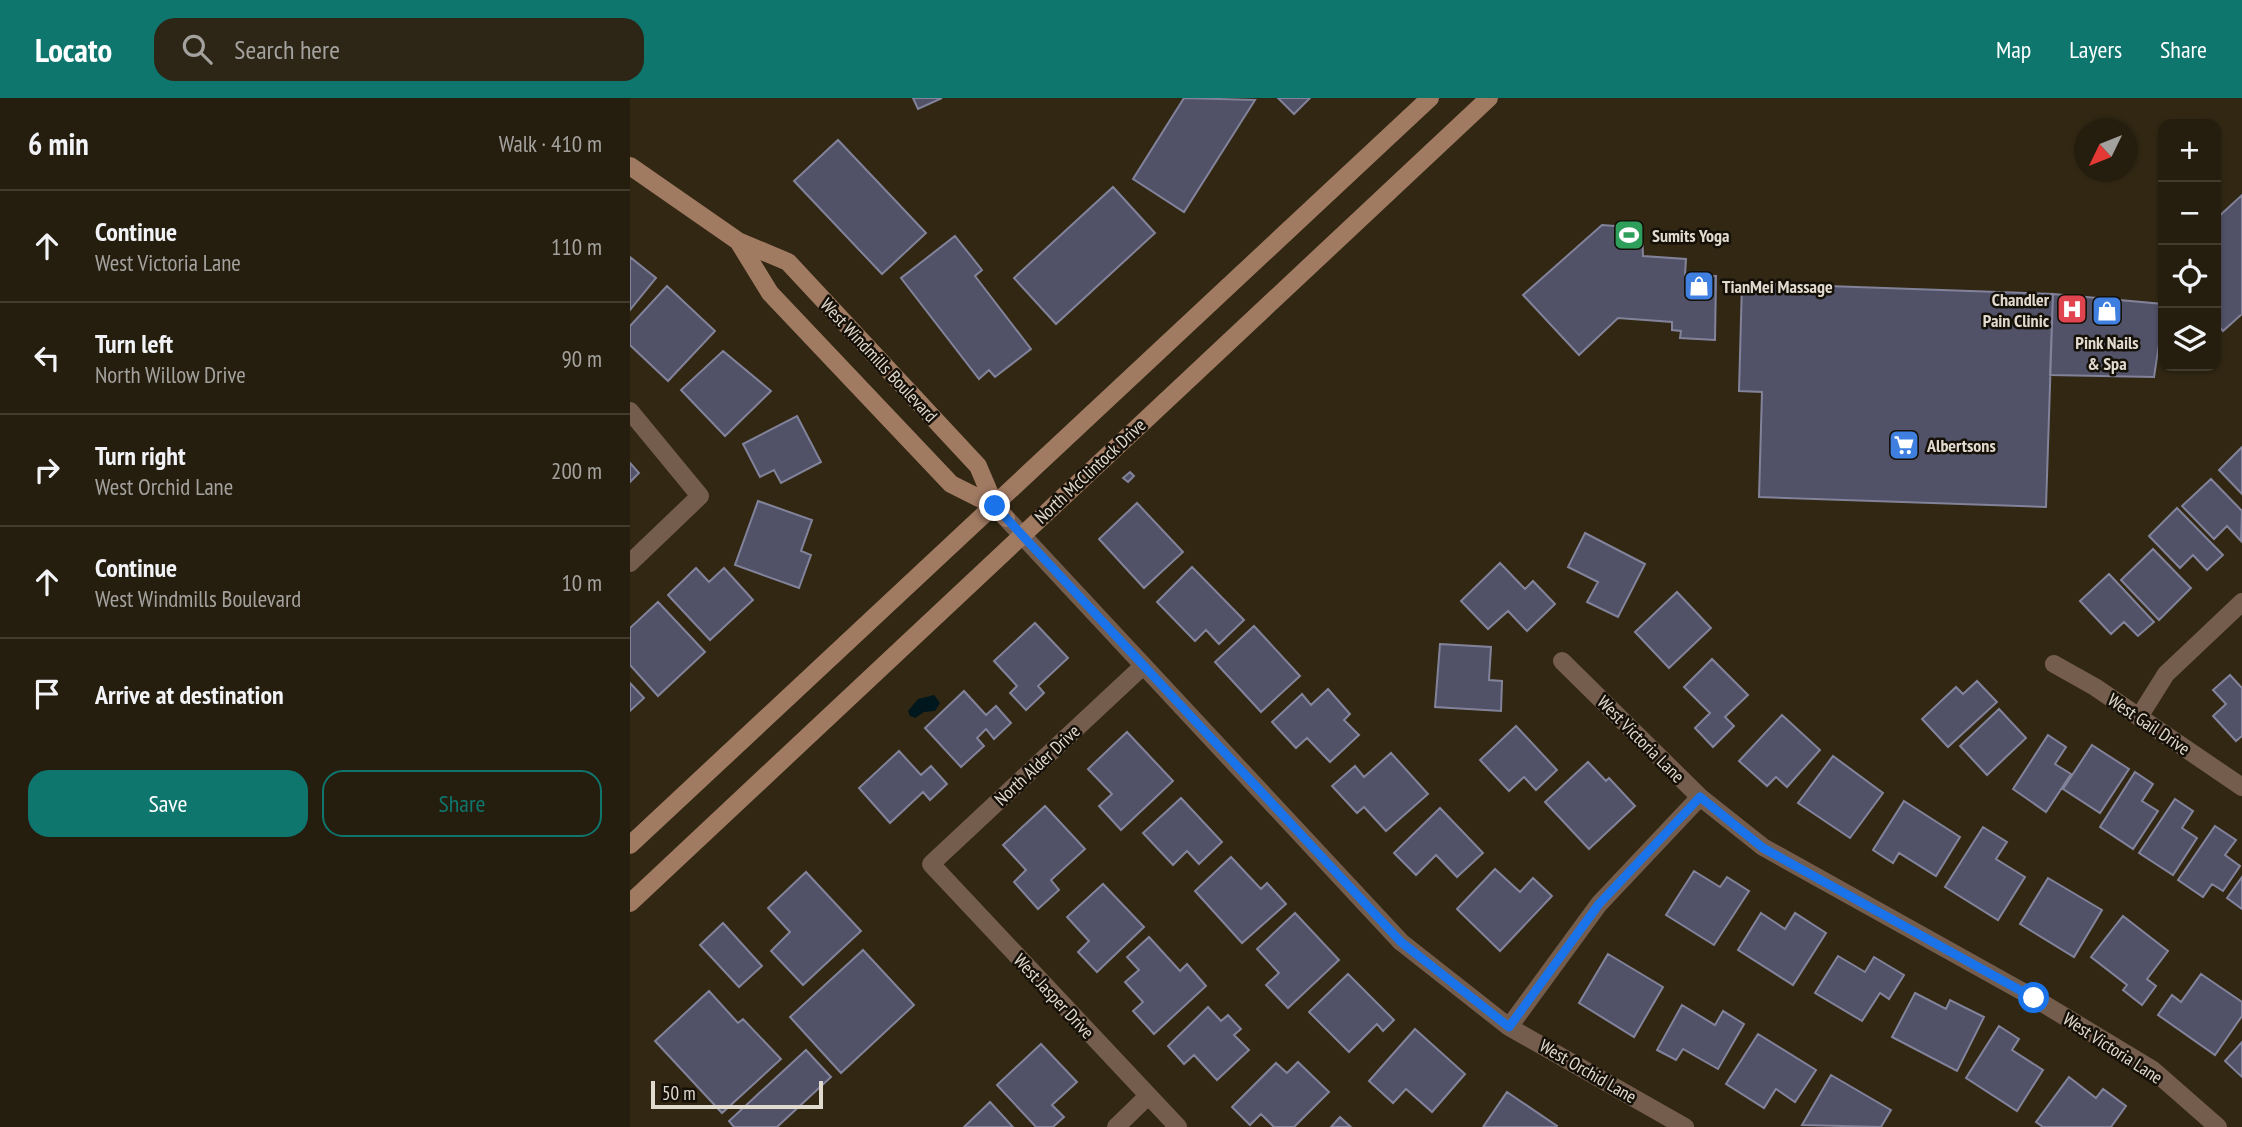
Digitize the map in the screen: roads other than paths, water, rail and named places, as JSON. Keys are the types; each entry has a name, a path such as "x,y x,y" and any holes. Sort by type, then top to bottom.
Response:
{"main road":[{"path":"630,845 1000,512 1430,98"},
{"name":"North McClintock Drive","path":"630,903 1489,98"},
{"name":"West Windmills Boulevard","path":"630,166 738,242 788,262 978,466 1000,512"},
{"name":"West Windmills Boulevard","path":"738,242 769,293 951,484 1000,512"}],"street":[{"path":"630,411 700,496 630,563"},
{"name":"West Windmills Boulevard","path":"1000,512 1022,534"},
{"name":"West Orchid Lane","path":"1022,534 1401,942 1509,1027 1685,1127"},
{"path":"2139,717 2166,674 2242,602"},
{"name":"West Victoria Lane","path":"1562,661 1700,797 1763,848 2010,985 2153,1070 2218,1127"},
{"name":"West Gail Drive","path":"2053,664 2139,717 2242,787"},
{"name":"North Alder Drive","path":"932,864 1143,666"},
{"path":"1509,1027 1599,904 1700,797"},
{"name":"West Jasper Drive","path":"932,864 1147,1097 1178,1127"},
{"path":"1116,1127 1147,1097"}],"water":[{"path":"934,695 940,703 935,711 924,712 915,718 910,716 908,711 918,699"}],"place":[{"name":"Sumits Yoga","path":"1629,235"},
{"name":"TianMei Massage","path":"1699,286"},
{"name":"Chandler Pain Clinic","path":"2072,309"},
{"name":"Pink Nails & Spa","path":"2107,311"},
{"name":"Albertsons","path":"1904,445"}]}
